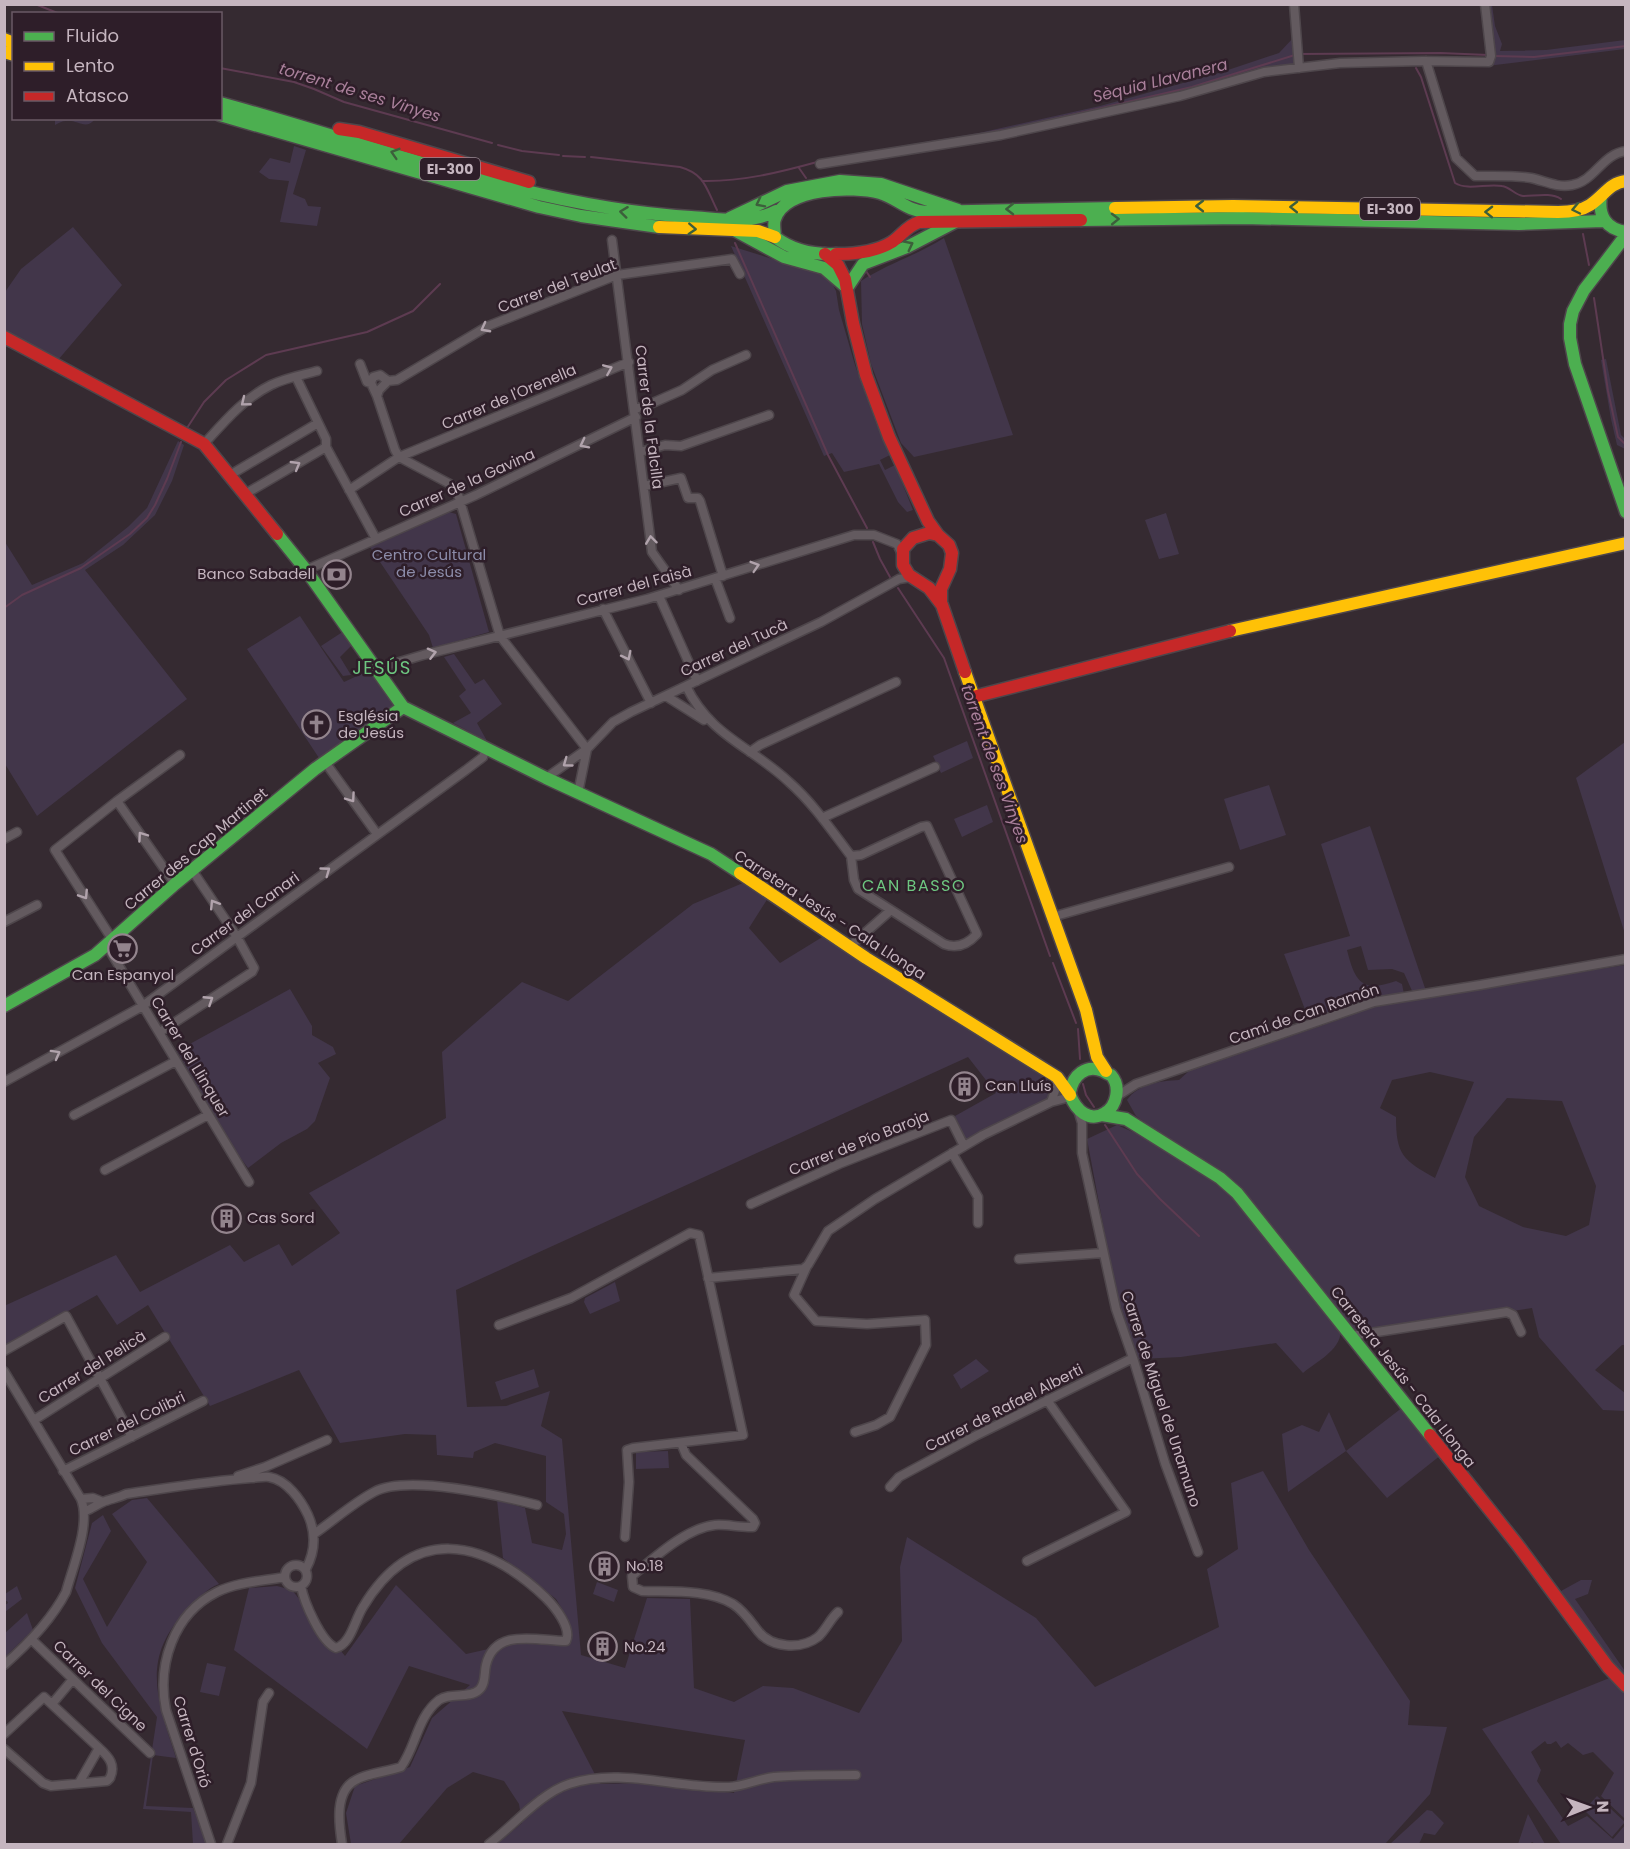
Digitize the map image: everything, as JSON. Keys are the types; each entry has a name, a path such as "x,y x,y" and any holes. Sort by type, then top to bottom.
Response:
{"main road":[{"name":"EI-300","path":"222,104 488,180 578,203 652,215 726,220 762,219 797,198 835,190 875,193 890,197 900,205 924,212 958,215 1608,225 1626,233"},
{"name":"EI-300","path":"222,116 539,207 612,222 651,227 758,231 775,237 788,248 806,253 825,254 863,251 888,244 902,230 920,221 958,215 1233,206 1537,213 1582,208 1601,196 1612,184 1626,181"},
{"name":"EI-300","path":"726,220 787,191 840,181 881,184 958,215"},
{"path":"1601,196 1599,210 1608,225 1615,250"},
{"path":"900,205 904,217 902,230"},
{"path":"775,237 772,225 776,211"},
{"path":"847,288 863,264 907,246 947,224 958,215"},
{"path":"735,231 784,257 824,268 836,276 847,288"},
{"path":"1626,233 1584,290 1570,324 1575,364 1626,512"},
{"path":"847,288 849,270 863,251"},
{"path":"825,254 838,265 847,288 866,375 877,407 924,513 938,535"},
{"path":"4,337 204,444 297,558 403,707"},
{"path":"924,513 923,522 904,547 901,555 911,580 936,595 942,605 1086,1010 1098,1061 1110,1076 1126,1119"},
{"path":"913,537 931,533 938,535 944,539 952,553 950,568 941,589 942,605"},
{"path":"973,697 1202,637 1626,543"},
{"path":"911,580 931,583 946,575"},
{"name":"Carretera Jesús - Cala Llonga","path":"403,707 546,778 711,854 849,947 1056,1076 1070,1095"},
{"name":"Carrer des Cap Martinet","path":"4,1006 85,962 110,943 175,884 325,762 403,707"},
{"path":"1095,1049 1072,1082 1070,1095 1078,1110 1087,1115 1099,1115 1110,1110 1117,1097"},
{"path":"1056,1076 1095,1068 1110,1076"},
{"name":"Carretera Jesús - Cala Llonga","path":"1099,1115 1126,1119 1230,1185 1517,1544 1608,1667 1626,1686"}],"street":[{"path":"1294,4 1299,68"},
{"path":"820,164 1000,135 1169,98 1264,72 1340,63 1489,62 1491,56 1485,4"},
{"path":"1426,61 1456,158 1474,176 1506,175 1534,179 1553,185 1574,185 1595,173 1610,156 1626,151"},
{"name":"Carrer de la Falcilla","path":"612,240 636,413 652,552 679,590"},
{"name":"Carrer del Teulat","path":"388,381 397,380 488,326 617,275 732,259 740,274"},
{"name":"Carrer de la Gavina","path":"306,570 461,502 648,405 682,390 712,370 746,355"},
{"name":"Carrer de l'Orenella","path":"349,490 399,457 629,362"},
{"path":"360,364 367,382 371,383 377,396 399,457 450,484 457,491 500,636 587,748 578,793"},
{"path":"204,444 233,412 254,394 273,384 317,371"},
{"path":"371,383 373,377 380,375 388,381 378,390 377,396"},
{"path":"297,377 326,439 326,447 376,539"},
{"path":"640,452 665,445 681,446 769,414"},
{"path":"230,476 318,423"},
{"path":"245,494 326,447"},
{"path":"644,486 681,478 688,498 698,498 700,501 730,618"},
{"name":"Carrer del Faisà","path":"376,669 423,655 659,596 854,535 874,535 901,555"},
{"name":"Carrer del Tucà","path":"546,778 587,748 613,722 911,580"},
{"path":"659,596 697,681"},
{"path":"603,609 651,703"},
{"path":"750,752 760,745 896,682"},
{"path":"686,687 702,714 714,726"},
{"path":"666,696 714,726 791,783 851,856 854,880 858,889 944,944 958,947 978,934 927,826 861,855 851,856"},
{"name":"Carrer del Canari","path":"4,1082 144,1005 483,757 486,748"},
{"path":"175,884 117,801 180,755"},
{"path":"325,762 377,834"},
{"path":"822,818 935,767"},
{"name":"Carrer del Llinquer","path":"117,801 55,850 176,1061 249,1182"},
{"path":"4,839 17,832"},
{"path":"1052,917 1229,867"},
{"path":"160,1032 252,972 253,966 237,937 192,870"},
{"path":"4,922 37,905"},
{"path":"849,947 891,910"},
{"name":"Camí de Can Ramón","path":"1117,1097 1136,1084 1374,1002 1626,959"},
{"path":"74,1115 176,1061"},
{"path":"1051,1102 1056,1088 1056,1076"},
{"name":"Camí de Can Ramón","path":"1110,1076 1126,1084 1136,1084"},
{"path":"855,1432 876,1425 890,1417 926,1345 925,1320 867,1324 816,1321 794,1295 828,1231 983,1135 1070,1095"},
{"name":"Carrer de Miguel de Unamuno","path":"1078,1110 1082,1129 1082,1153 1116,1309 1165,1463 1198,1552"},
{"path":"105,1170 208,1115"},
{"path":"1082,1129 1099,1115"},
{"name":"Carrer de Pío Baroja","path":"751,1204 839,1164 951,1120 964,1146"},
{"path":"951,1154 978,1197 978,1223"},
{"path":"499,1325 571,1298 690,1233 699,1235 743,1435 627,1450 629,1482 625,1537"},
{"path":"1019,1259 1103,1253"},
{"path":"708,1278 796,1271 808,1265"},
{"path":"1351,1336 1507,1312 1513,1315 1521,1332"},
{"path":"4,1351 66,1316 132,1437"},
{"name":"Carrer del Pelicà","path":"34,1420 165,1336"},
{"name":"Carrer de Rafael Alberti","path":"890,1488 899,1477 977,1435 1133,1358"},
{"path":"4,1371 81,1499 85,1511 84,1526 66,1592 31,1639 4,1665"},
{"path":"1027,1561 1126,1512 1047,1400"},
{"name":"Carrer del Colibri","path":"63,1471 203,1401"},
{"path":"229,1479 265,1467 327,1440"},
{"path":"681,1443 686,1455 753,1518 755,1523 753,1527 714,1525 692,1532 656,1556 632,1576 633,1587 642,1591 713,1595 734,1605 770,1642 783,1645 806,1643 815,1639 838,1612"},
{"path":"85,1511 126,1494 229,1479 269,1477 292,1491 302,1503 314,1534 310,1561 306,1569 308,1579 301,1586 291,1586 285,1577 287,1570 292,1565 300,1565 306,1569"},
{"path":"314,1534 374,1492 394,1486 479,1491 537,1505"},
{"path":"81,1499 93,1498 103,1502"},
{"path":"301,1586 304,1599 326,1642 336,1648 342,1646 347,1640 363,1607 380,1583 399,1566 413,1556 429,1550 461,1549 496,1561 535,1587 550,1602 567,1629 566,1641 515,1638 499,1644 491,1652 482,1686 477,1692 445,1697 437,1701 420,1725 401,1767 357,1779 350,1784 345,1790 340,1805 339,1827 342,1845"},
{"name":"Carrer d'Orió","path":"211,1845 166,1710 162,1690 168,1649 188,1615 200,1603 217,1592 230,1587 285,1577"},
{"name":"Carrer del Cigne","path":"31,1639 150,1753"},
{"path":"52,1704 73,1679"},
{"path":"227,1845 251,1783 263,1702 268,1693"},
{"path":"4,1734 44,1697 110,1759 112,1771 107,1781 47,1785 4,1749"},
{"path":"79,1783 99,1748"},
{"path":"489,1845 552,1792 568,1784 585,1780 638,1779 732,1787 771,1777 856,1775"}],"green space":[{"path":"1488,5 1492,5 1495,26 1502,44 1500,51 1546,50 1625,40 1625,49 1487,66 1496,59"},
{"path":"1294,37 1296,65 1087,115 906,149 821,159 979,133 1100,106 1219,73 1279,53"},
{"path":"55,120 94,120 88,124 63,121 55,125"},
{"path":"294,146 306,150 293,194 305,199 308,206 321,207 317,226 280,222 289,181 269,179 259,172 270,158 290,163"},
{"path":"73,227 122,285 58,360 5,330 5,292 21,269"},
{"path":"944,238 1013,435 914,457 901,443 871,364 862,324 861,281"},
{"path":"731,246 821,274 830,279 836,291 839,310 855,365 890,455 880,460 885,470 895,465 913,510 907,512 898,502 879,464 844,472 832,453 824,456"},
{"path":"1606,359 1621,435 1625,439 1625,449 1617,445 1611,419 1601,360"},
{"path":"178,441 184,445 172,481 155,515 123,545 85,570 187,699 37,816 5,764 5,542 32,585 83,563 129,526 147,508"},
{"name":"Centro Cultural de Jesús","path":"449,512 456,514 489,632 433,648 429,635 370,547"},
{"path":"1166,513 1179,554 1159,559 1145,520"},
{"path":"300,616 344,682 370,670 396,707 319,758 247,649"},
{"path":"344,631 353,644 340,657 351,675 343,676 321,646"},
{"path":"454,654 475,684 484,679 502,704 477,723 487,741 453,723 471,713 459,696 466,690 444,657"},
{"path":"967,741 973,758 941,773 933,756"},
{"path":"1625,742 1625,934 1576,778"},
{"path":"1269,785 1286,835 1240,850 1224,799"},
{"path":"987,805 993,822 962,837 954,819"},
{"path":"1370,826 1426,991 1413,993 1404,973 1392,969 1368,970 1361,946 1347,950 1357,977 1368,985 1375,986 1396,981 1402,984 1404,994 1361,1001 1309,1020 1284,954 1350,936 1321,844"},
{"path":"743,883 768,898 749,928 780,963 824,936 1047,1079 1051,1087 1047,1099 965,1140 955,1116 996,1093 968,1057 456,1290 467,1407 506,1406 550,1391 541,1426 562,1439 581,1655 625,1668 647,1598 690,1599 694,1688 734,1702 763,1686 793,1688 859,1713 902,1641 900,1567 907,1537 1036,1618 1095,1687 1219,1627 1207,1569 1238,1549 1231,1483 1263,1471 1309,1550 1410,1701 1408,1725 1447,1727 1430,1794 1385,1844 497,1844 522,1823 519,1804 504,1781 473,1772 447,1788 399,1844 351,1844 346,1813 355,1786 410,1767 432,1718 470,1685 409,1666 367,1749 234,1650 249,1588 277,1586 292,1590 345,1656 396,1585 466,1654 516,1643 566,1646 572,1636 567,1617 556,1599 503,1558 497,1500 525,1508 532,1543 562,1550 566,1534 564,1514 546,1502 546,1456 495,1443 474,1452 473,1458 437,1455 436,1435 405,1434 340,1443 299,1370 210,1406 148,1305 117,1325 97,1295 5,1346 4,1306 116,1255 140,1292 230,1245 244,1262 279,1244 292,1266 340,1233 309,1193 446,1118 442,1052 522,982 568,1001 693,904","holes":["562,1711 745,1740 734,1793 645,1783 600,1784"]},
{"path":"1625,965 1625,1345 1622,1345 1595,1370 1625,1393 1625,1411 1603,1410 1539,1337 1532,1308 1355,1334 1271,1228 1136,1116 1127,1100 1143,1087 1179,1080 1189,1071 1341,1019 1370,1005","holes":["1430,1072 1474,1082 1435,1178 1415,1166 1404,1155 1398,1140 1396,1117 1380,1108 1392,1080","1507,1098 1562,1101 1596,1186 1589,1225 1566,1236 1523,1227 1479,1206 1465,1177 1474,1137"]},
{"path":"290,989 312,1026 312,1035 333,1047 336,1054 318,1063 330,1078 315,1121 307,1129 281,1143 248,1168 236,1152 177,1051"},
{"path":"1117,1125 1149,1139 1225,1186 1340,1327 1338,1342 1328,1354 1303,1373 1276,1343 1181,1357 1139,1359 1119,1310 1087,1139"},
{"path":"615,1282 620,1301 590,1314 584,1302 585,1298"},
{"path":"976,1359 989,1371 961,1389 953,1375"},
{"path":"534,1369 539,1387 501,1400 495,1382"},
{"path":"1403,1407 1441,1455 1387,1498 1346,1451"},
{"path":"1329,1412 1346,1451 1288,1492 1282,1434 1302,1425 1319,1432"},
{"path":"668,1451 669,1468 636,1469 636,1452"},
{"path":"147,1498 219,1584 206,1591 188,1609 173,1627 163,1645 158,1663 159,1699 176,1758 153,1755 146,1806 193,1808 207,1844 193,1844 191,1812 143,1809 157,1717 102,1643 75,1588 92,1523 103,1515 111,1531 83,1579 107,1627 147,1562 112,1514 132,1500"},
{"path":"1581,1580 1592,1580 1588,1594 1575,1599 1625,1671 1625,1679 1609,1663 1562,1597 1561,1591"},
{"path":"597,1582 618,1590 614,1602 593,1594"},
{"path":"17,1586 22,1599 5,1612 5,1605 8,1603 5,1601 5,1594"},
{"path":"27,1613 33,1630 5,1657 5,1633"},
{"path":"207,1663 226,1667 219,1696 200,1692"},
{"path":"1612,1677 1625,1690 1625,1819 1601,1796 1614,1773 1593,1752 1583,1755 1568,1743 1561,1748 1556,1741 1547,1744 1545,1741 1531,1752 1541,1770 1537,1781 1568,1826 1587,1816 1613,1839 1625,1825 1625,1844 1561,1844 1482,1729"},
{"path":"1597,1796 1625,1822 1612,1837 1584,1810"},
{"path":"1427,1810 1432,1811 1444,1823 1435,1835 1424,1833 1419,1844 1390,1844"},
{"path":"1528,1814 1545,1844 1532,1842 1518,1844"}],"waterway":[{"name":"torrent de ses Vinyes","path":"35,4 55,12"},
{"name":"Sèquia Llavanera","path":"1494,56 1534,57 1626,46"},
{"name":"Sèquia Llavanera","path":"1015,128 1192,87 1298,54 1488,55"},
{"name":"torrent de ses Vinyes","path":"222,68 294,82 344,102 492,143"},
{"path":"1416,68 1421,77 1455,183 1472,187 1502,186 1523,196 1548,195 1561,199"},
{"name":"Sèquia Llavanera","path":"991,132 1003,130"},
{"name":"torrent de ses Vinyes","path":"498,145 522,151 559,155"},
{"name":"torrent de ses Vinyes","path":"563,156 585,157"},
{"name":"torrent de ses Vinyes","path":"591,157 680,167 688,170 704,183 717,210"},
{"name":"Sèquia Llavanera","path":"702,181 746,178 817,162"},
{"path":"799,168 806,178"},
{"path":"1583,234 1589,265"},
{"name":"torrent de ses Vinyes","path":"735,243 828,455 867,528"},
{"path":"866,271 870,277"},
{"path":"187,428 204,402 226,380 266,355 367,332 413,311 440,284"},
{"path":"1594,298 1608,391 1618,437 1626,445"},
{"path":"4,608 22,595 81,568 130,534 147,518 155,505 181,442"},
{"name":"torrent de ses Vinyes","path":"873,542 890,577"},
{"name":"torrent de ses Vinyes","path":"898,588 944,658 1050,956"},
{"name":"torrent de ses Vinyes","path":"1053,963 1076,1023"},
{"name":"torrent de ses Vinyes","path":"1078,1029 1080,1059"},
{"name":"torrent de ses Vinyes","path":"1083,1084 1086,1095 1094,1107"},
{"name":"torrent de ses Vinyes","path":"1105,1125 1137,1174 1199,1236"}],"traffic: fast":[{"path":"222,104 453,172 571,201 631,211 724,220 745,220 776,211"},
{"path":"222,116 539,207 581,216 659,227"},
{"path":"730,218 787,191 840,181 881,184 958,210"},
{"path":"836,254 804,251 789,246 775,237 774,221 782,208 792,200 806,195 838,190 880,193 908,207 926,212 1115,208"},
{"path":"1601,196 1601,210 1605,220 1613,228 1626,232"},
{"path":"1081,220 1243,218 1519,224 1603,221"},
{"path":"847,288 863,264 907,247 955,222"},
{"path":"736,231 784,257 824,268 845,286"},
{"path":"1626,235 1584,290 1573,311 1570,324 1575,364 1626,512"},
{"path":"277,534 306,570 403,707 546,778 711,854 740,873"},
{"path":"4,1006 95,955 175,884 315,769 403,707"},
{"path":"1070,1092 1077,1076 1091,1069 1111,1075 1117,1090 1115,1101 1109,1110 1094,1117 1079,1110 1070,1095"},
{"path":"1102,1115 1126,1119 1220,1178 1237,1193 1430,1435"}],"traffic: slow":[{"path":"4,39 12,42"},
{"path":"4,52 12,54"},
{"path":"1115,208 1233,206 1566,212 1586,207 1611,187 1626,181"},
{"path":"659,227 758,231 775,237"},
{"path":"1230,631 1626,543"},
{"path":"965,672 1086,1010 1097,1057 1106,1071"},
{"path":"740,873 866,958 1057,1077 1070,1095"}],"traffic: jam":[{"path":"339,129 359,132 529,182"},
{"path":"836,254 857,253 879,248 892,242 919,222 1081,220"},
{"path":"825,254 838,265 845,279 866,375 889,437 928,521 949,545 952,553 950,569 941,589 941,603"},
{"path":"4,337 204,444 277,534"},
{"path":"938,535 929,533 913,538 903,549 903,565 909,575 929,588 942,605 965,672"},
{"path":"973,697 1230,631"},
{"path":"1430,1435 1517,1544 1608,1667 1626,1686"}],"place":[{"name":"Banco Sabadell","path":"336,574"},
{"name":"Església de Jesús","path":"317,725"},
{"name":"Can Espanyol","path":"123,948"},
{"name":"Can Lluís","path":"964,1086"},
{"name":"Cas Sord","path":"226,1218"},
{"name":"No.18","path":"605,1566"},
{"name":"No.24","path":"603,1647"}],"district":[{"name":"JESÚS","path":"382,668"},
{"name":"CAN BASSO","path":"914,885"}]}
